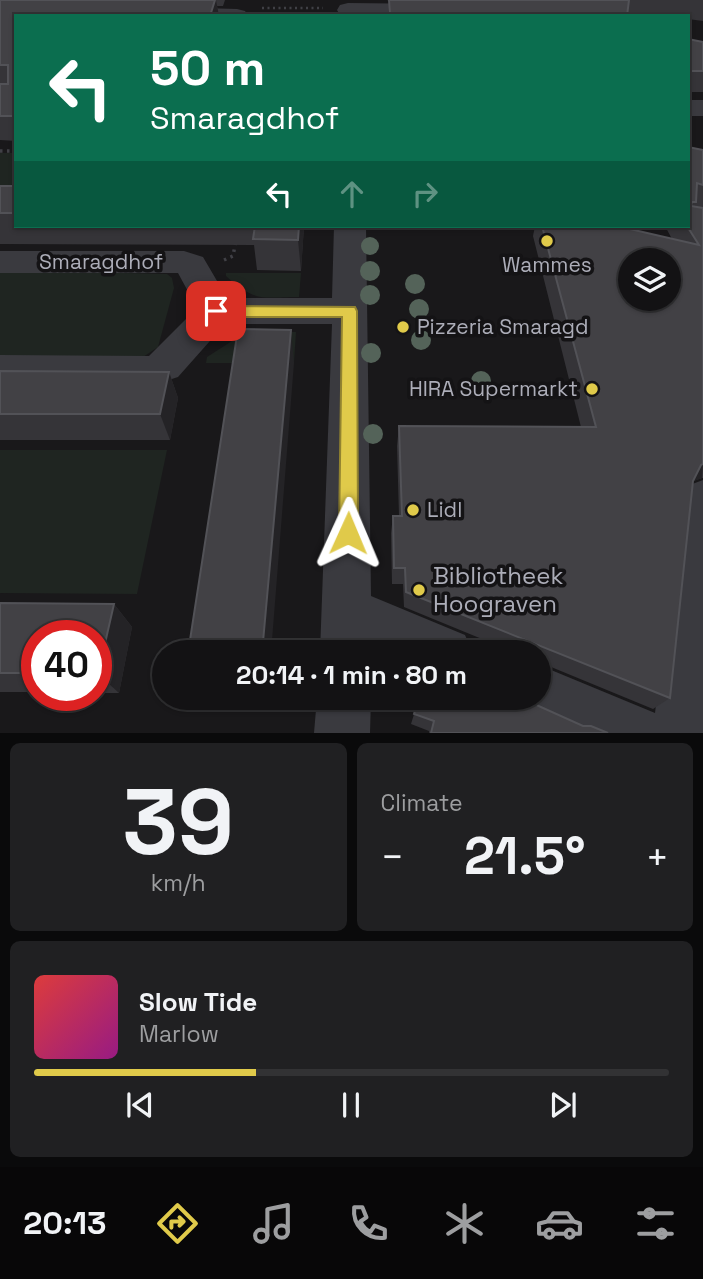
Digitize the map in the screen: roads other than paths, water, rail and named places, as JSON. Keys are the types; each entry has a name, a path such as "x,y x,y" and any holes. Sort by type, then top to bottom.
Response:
{"street":[{"path":"343,8 461,11"},
{"path":"349,228 346,632 384,640"},
{"name":"Smaragdhof","path":"0,262 184,262 191,265 216,311"},
{"path":"0,370 150,371 164,366 216,311 350,311"},
{"path":"681,733 703,500"},
{"path":"551,697 636,733"},
{"path":"342,733 343,710"}],"place":[{"name":"Wammes","path":"547,241"},
{"name":"Pizzeria Smaragd","path":"403,327"},
{"name":"HIRA Supermarkt","path":"592,389"},
{"name":"Lidl","path":"413,510"},
{"name":"Bibliotheek Hoograven","path":"419,590"}]}
